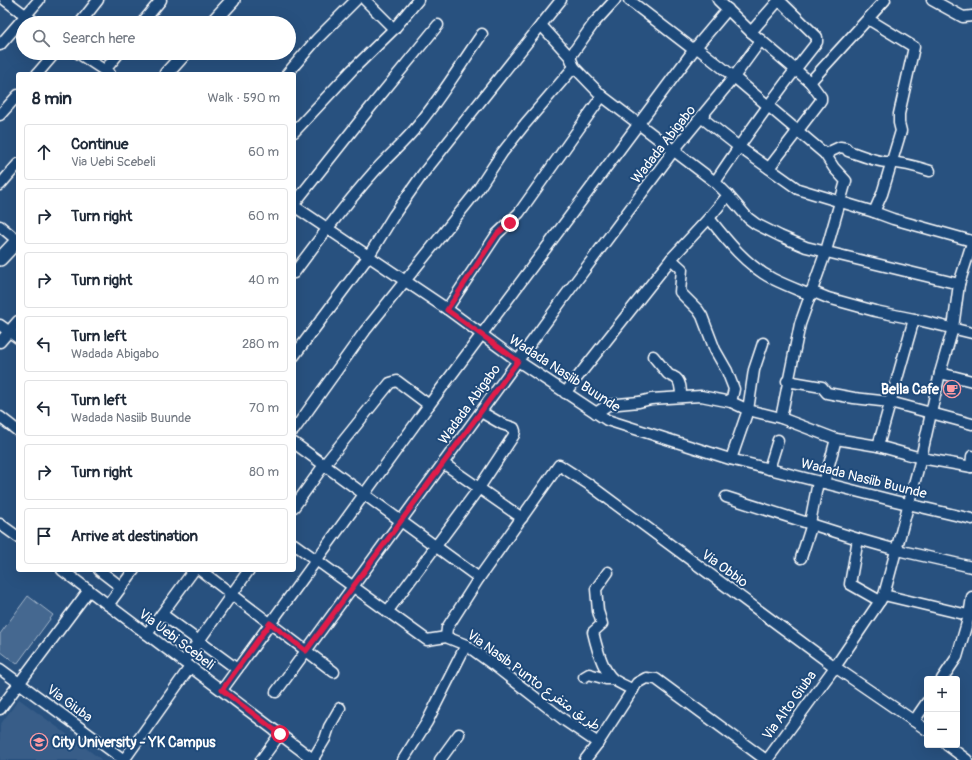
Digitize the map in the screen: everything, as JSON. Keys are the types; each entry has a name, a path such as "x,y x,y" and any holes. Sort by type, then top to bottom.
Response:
{"main road":[{"path":"218,16 233,0"},
{"path":"168,72 179,60"},
{"path":"0,259 16,242"}],"street":[{"path":"5,0 26,15 39,0"},
{"path":"85,16 98,0"},
{"path":"147,16 160,0"},
{"path":"289,72 317,39 356,0"},
{"path":"365,0 394,29"},
{"path":"296,130 352,70 394,29 418,0"},
{"path":"296,353 368,257 394,215 422,175 561,0"},
{"path":"570,57 594,23 615,0"},
{"path":"630,0 734,77 825,154 846,182 826,251 800,324 781,418"},
{"path":"718,0 751,32 810,82 819,94 821,100 769,168"},
{"path":"715,182 795,70 818,42 818,39 779,0 751,32"},
{"path":"810,82 885,0"},
{"path":"932,0 963,17 972,16"},
{"path":"222,690 429,404 695,49 728,9"},
{"path":"868,19 914,47 900,114 899,123 901,131 882,194 874,212"},
{"path":"296,202 366,113 438,25"},
{"path":"541,25 570,57 574,67 602,96 715,182 728,194 748,218 756,224 806,247 959,284"},
{"path":"0,45 16,27"},
{"path":"296,270 327,229 374,172 418,126 433,107 482,34"},
{"name":"Wadada Abigabo","path":"276,692 571,288 674,150 734,77 761,40"},
{"path":"38,72 49,60"},
{"path":"87,60 103,72 113,60"},
{"path":"296,427 365,331 477,190 502,153 574,67"},
{"path":"447,310 497,234 519,213 602,96"},
{"path":"0,115 16,97"},
{"path":"701,117 739,147 798,189 972,242"},
{"path":"825,154 840,147 846,148 848,151 857,154 930,171"},
{"path":"0,185 16,166"},
{"path":"565,393 671,258 728,194"},
{"name":"Wadada Nasiib Buunde","path":"296,206 404,282 447,310 518,361 607,420 731,460 972,519"},
{"path":"708,218 729,244 751,264 773,279 811,293 875,311 972,333"},
{"path":"0,226 16,238"},
{"name":"Via Alto Giuba","path":"766,760 835,667 882,598 921,458 940,373 952,328 959,284 968,268 972,242"},
{"path":"671,258 682,269 680,292 702,316 715,350 732,382 734,389 731,402"},
{"path":"878,446 914,319"},
{"path":"0,342 16,323"},
{"path":"0,325 16,337"},
{"path":"731,460 748,410 754,370 763,342"},
{"path":"654,356 668,374 675,377 678,381 681,388 681,396"},
{"path":"940,373 972,381"},
{"path":"296,504 324,465 390,383 397,381 429,404"},
{"path":"788,381 822,387 827,393 890,402 972,424"},
{"path":"596,413 608,405 681,396 701,396 731,402 748,410 781,418 836,439 878,446 921,458 971,467 972,456"},
{"path":"387,612 479,488 515,431 514,428 502,424 481,412"},
{"path":"0,417 16,429"},
{"path":"801,558 821,482 836,439"},
{"path":"769,469 778,440"},
{"path":"296,444 479,578"},
{"path":"443,463 522,518 479,578 446,628 446,637"},
{"name":"Via Obbio","path":"522,518 559,465 587,483 835,667 924,728"},
{"path":"726,497 896,550 972,566"},
{"path":"0,524 16,536"},
{"path":"858,539 850,584 882,598 970,616"},
{"name":"Via Nasib Punto طريق متفرع","path":"296,546 427,640 446,637 466,645 564,720 598,743"},
{"path":"102,572 121,587"},
{"path":"108,605 132,572"},
{"path":"147,634 193,572"},
{"path":"203,572 334,672"},
{"path":"124,760 187,664 198,641 248,572"},
{"path":"608,572 596,589 598,612 602,624 593,632 602,661 612,678 633,690"},
{"name":"Via Uebi Scebeli","path":"74,574 89,590 108,605 314,759"},
{"path":"0,710 89,590"},
{"path":"944,676 957,657 970,616 972,597"},
{"path":"162,614 237,670"},
{"path":"403,760 427,722 466,645"},
{"name":"Via Giuba","path":"0,668 124,760"},
{"path":"584,677 589,674 606,679 612,678"},
{"path":"585,760 598,743 637,683 646,678 656,679 766,760"},
{"path":"914,721 924,706"},
{"path":"314,759 340,708"},
{"path":"261,760 280,734"},
{"path":"440,760 459,734"},
{"path":"951,748 967,760"}],"shaded area":[{"path":"28,596 53,615 17,664 0,651 0,634"},
{"name":"City University - YK Campus","path":"19,699 102,760 0,760 0,725"}],"place":[{"name":"Bella Cafe","path":"952,389"},
{"name":"City University - YK Campus","path":"39,742"}],"route":[{"path":"280,734 222,690 270,623 306,651 518,361 447,310 497,234 510,223"}]}
